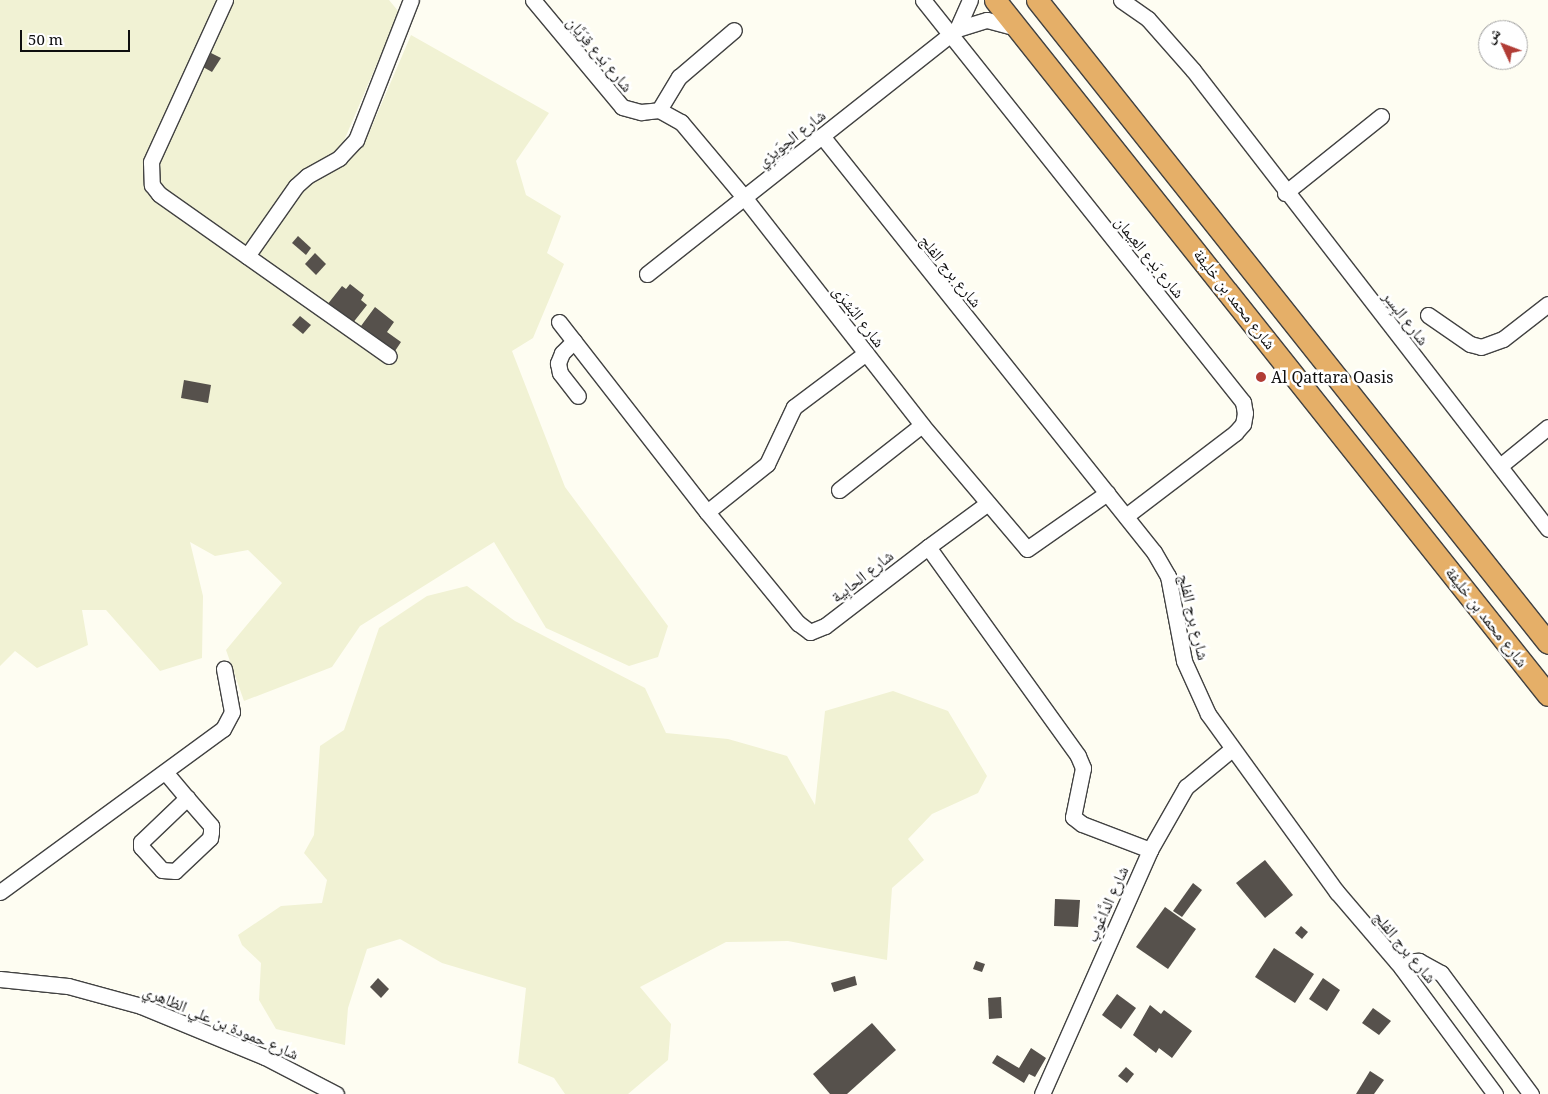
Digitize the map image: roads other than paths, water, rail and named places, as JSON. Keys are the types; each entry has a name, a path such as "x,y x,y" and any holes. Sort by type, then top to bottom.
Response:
{"highway":[{"name":"شارع محمد بن خليفة","path":"995,0 1548,695"},
{"name":"شارع محمد بن خليفة","path":"1037,0 1548,643"}],"street":[{"path":"224,0 152,162 150,173 159,194 389,356"},
{"path":"247,256 296,186 307,176 339,158 356,140 411,0"},
{"name":"شارع بَدع قِرَيَّان","path":"534,0 614,100 631,111 659,110"},
{"name":"شارع بَدع العِيمان","path":"923,0 954,32 1243,402 1245,413 1242,424 1235,433 1126,516"},
{"name":"شارع الحِوَيزِي","path":"954,32 970,0"},
{"name":"شارع البِسِر","path":"1121,0 1164,35 1548,529"},
{"name":"شارع الحِوَيزِي","path":"647,274 954,32 988,20 1018,28"},
{"path":"659,110 679,78 734,30"},
{"name":"شارع البُشرَى","path":"659,110 680,122 744,197 922,425 1027,550 1107,492"},
{"path":"1285,193 1381,116"},
{"name":"شارع برج الفلج","path":"822,136 1126,516 1168,576 1184,661 1208,714 1336,892 1397,962 1495,1094"},
{"path":"1428,315 1470,344 1481,347 1503,340 1548,304"},
{"name":"شارع الحابِية","path":"559,322 707,512 798,623 810,632 826,626 928,547"},
{"path":"574,342 562,353 558,363 560,372 578,396"},
{"path":"707,512 767,464 794,407 866,353"},
{"path":"839,490 922,425"},
{"path":"1500,466 1548,427"},
{"path":"988,503 928,547 1078,756 1083,768 1073,817 1082,824 1150,850"},
{"path":"0,892 215,737 229,720 231,700 224,668"},
{"name":"شارع الدَّاعُوب","path":"1042,1094 1150,850 1186,787 1232,749"},
{"path":"166,773 211,826 210,838 175,871 162,870 141,847 141,842 187,798"},
{"path":"1397,962 1419,961 1440,973 1531,1094"},
{"name":"شارع حمودة بن علي الظاهري","path":"0,982 68,986 141,1006 266,1057 336,1094"}],"place":[{"name":"Al Qattara Oasis","path":"1261,377"}]}
